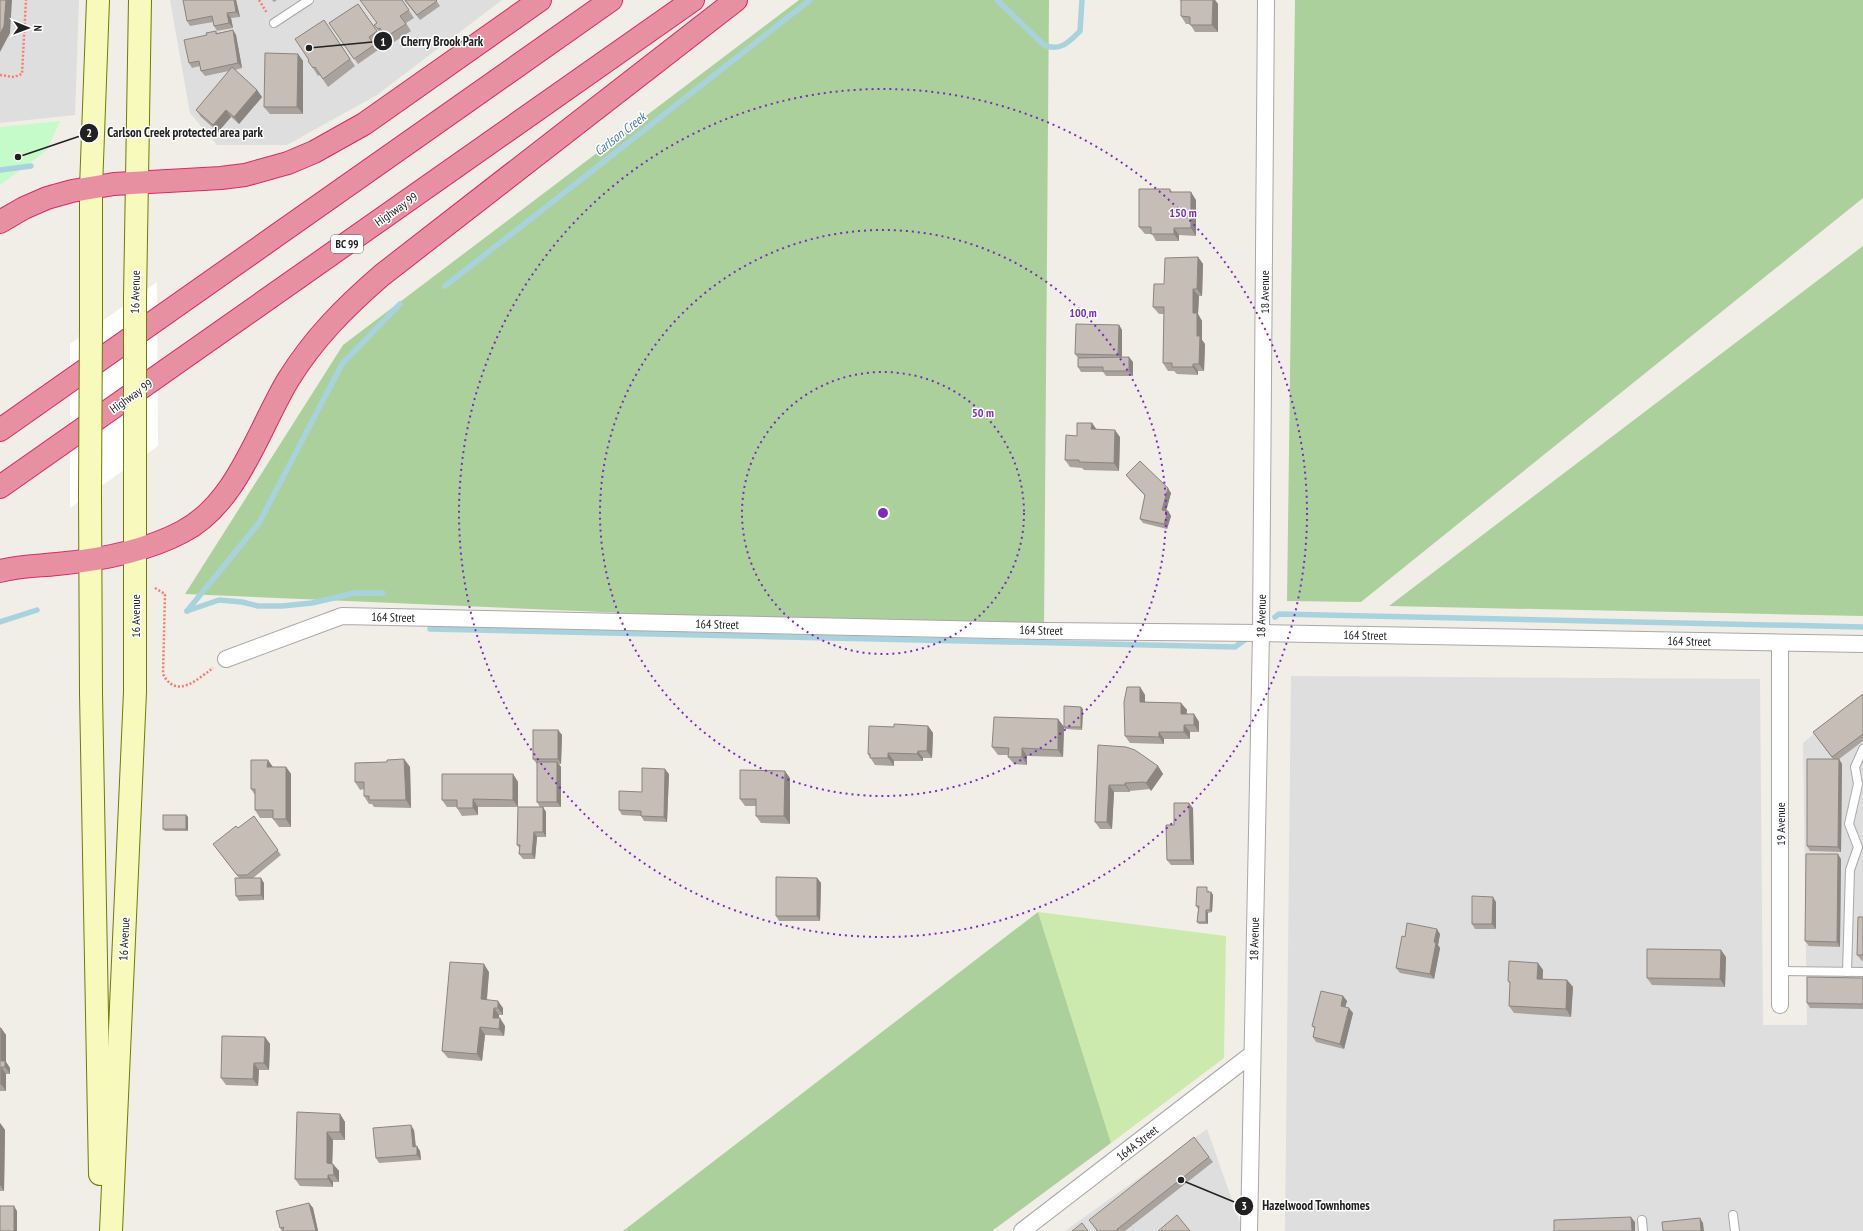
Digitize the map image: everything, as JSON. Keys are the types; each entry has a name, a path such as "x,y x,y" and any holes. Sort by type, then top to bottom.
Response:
{"highway":[{"path":"0,222 24,208 47,198 72,191 138,183 221,178 245,175 281,165 314,152 364,124 540,0"},
{"path":"0,430 611,0"},
{"name":"Highway 99","path":"0,487 693,0"},
{"path":"0,571 91,559 136,551 183,532 203,518 221,500 237,477 269,414 308,349 329,324 354,299 382,275 736,0"}],"main road":[{"path":"98,0 91,188 90,494 91,700 100,1231"},
{"name":"16 Avenue","path":"111,1231 135,692 135,298 140,0"}],"street":[{"name":"18 Avenue","path":"1249,1231 1261,632 1266,0"},
{"name":"164 Street","path":"226,658 342,616 1044,631 1261,632 1863,644"},
{"name":"19 Avenue","path":"1780,643 1780,1005"},
{"name":"164A Street","path":"1022,1231 1252,1054"}],"lane":[{"path":"274,23 308,0"},
{"path":"1847,972 1850,870 1861,847 1850,824 1861,784 1855,767 1863,749"},
{"path":"1780,971 1863,972"},
{"path":"1733,1215 1735,1231"},
{"path":"1642,1220 1643,1231"}],"path":[{"path":"0,75 14,77 22,74 26,0"},
{"path":"157,588 165,594 163,674 167,681 174,686 188,686 226,658"}],"shaded area":[{"path":"0,0 79,0 75,115 0,123"},
{"path":"170,0 502,0 377,95 287,145 217,145 190,113"},
{"path":"1291,676 1760,679 1763,1025 1807,1025 1803,743 1863,693 1863,1231 1285,1231"},
{"path":"1207,1129 1243,1231 1065,1231"}],"green space":[{"path":"799,0 1049,0 1044,631 185,594 343,345"},
{"path":"1295,0 1863,0 1863,198 1361,602 1287,601"},
{"path":"60,121 47,150 0,185 0,127"},
{"path":"1863,246 1863,616 1389,606"},
{"path":"1038,912 1226,936 1224,1058 1111,1143"},
{"path":"1038,912 1111,1143 992,1231 623,1231"}],"pier":[{"path":"157,282 158,446 70,508 70,344"}],"building":[{"path":"0,0 6,0 4,26 0,34"},
{"path":"183,0 234,0 236,12 227,13 229,23 214,26 212,16 187,21"},
{"path":"360,0 402,0 409,10 400,16 406,24 386,37 380,28 378,29 374,25 377,23"},
{"path":"405,0 436,0 437,1 417,15"},
{"path":"1181,0 1213,0 1212,25 1190,25 1190,17 1181,16"},
{"path":"358,4 377,31 369,37 374,45 354,59 329,23"},
{"path":"324,20 350,59 323,79 315,67 313,68 308,61 309,60 295,39"},
{"path":"233,30 238,63 201,71 199,61 189,63 184,40 207,35 206,33 216,31 216,34"},
{"path":"265,53 298,54 297,107 264,107"},
{"path":"232,67 257,90 234,117 226,110 213,125 196,110"},
{"path":"1139,189 1170,189 1170,192 1191,192 1191,228 1174,228 1174,234 1151,234 1151,227 1139,227"},
{"path":"1198,257 1197,289 1193,289 1193,313 1197,313 1197,336 1200,336 1199,364 1193,364 1193,367 1172,367 1172,363 1163,363 1164,307 1153,307 1154,284 1164,284 1165,258"},
{"path":"1076,324 1119,325 1118,355 1075,354"},
{"path":"1129,357 1129,371 1103,371 1103,367 1078,367 1078,358"},
{"path":"1077,423 1092,423 1091,429 1115,430 1114,463 1065,460 1066,435 1077,436"},
{"path":"1140,461 1168,488 1162,510 1168,511 1164,524 1140,519 1145,495 1126,475"},
{"path":"1127,687 1140,687 1140,702 1181,703 1181,714 1194,714 1194,725 1184,725 1184,732 1159,732 1159,737 1125,736 1124,702"},
{"path":"1863,694 1863,734 1832,757 1813,732"},
{"path":"1064,706 1081,707 1081,727 1064,727"},
{"path":"994,717 1058,719 1058,750 1022,748 1022,757 1008,757 1009,748 992,747"},
{"path":"894,724 928,726 927,751 918,751 917,754 888,753 888,758 870,758 870,754 868,754 869,726 894,727"},
{"path":"533,730 558,730 558,759 533,759"},
{"path":"1098,745 1126,747 1135,750 1158,766 1146,783 1109,785 1107,822 1095,822"},
{"path":"404,759 406,800 369,800 369,796 364,796 364,782 355,782 355,763 387,762 387,760"},
{"path":"1807,759 1839,759 1838,847 1807,846"},
{"path":"251,760 268,760 267,767 286,767 286,819 273,819 273,810 255,810 255,789 251,789"},
{"path":"537,762 557,762 557,802 537,802"},
{"path":"642,768 665,769 664,817 641,816 641,811 619,810 619,791 642,792"},
{"path":"740,770 785,771 784,816 756,816 756,799 740,799"},
{"path":"442,774 513,774 513,800 473,799 473,808 457,808 457,800 442,800"},
{"path":"1174,803 1189,803 1191,860 1167,860 1166,825 1174,825"},
{"path":"518,807 543,807 543,832 534,832 532,854 519,854 520,845 517,845"},
{"path":"163,815 186,815 186,829 163,829"},
{"path":"254,816 278,850 247,875 237,875 213,844 236,826 238,828"},
{"path":"1806,854 1838,854 1837,942 1805,941"},
{"path":"776,877 817,878 817,916 776,916"},
{"path":"235,878 261,878 261,895 236,896"},
{"path":"1197,887 1207,887 1207,892 1211,892 1210,910 1206,910 1206,922 1197,922 1199,906 1196,906"},
{"path":"1472,896 1493,897 1492,924 1472,924"},
{"path":"1858,917 1863,917 1863,955 1857,955"},
{"path":"1407,923 1437,929 1430,974 1396,968 1402,936 1405,937"},
{"path":"1647,949 1721,950 1720,979 1647,978"},
{"path":"1509,961 1538,963 1537,979 1567,980 1566,1009 1509,1006"},
{"path":"450,962 484,964 481,999 498,1001 498,1008 494,1008 493,1018 500,1018 499,1029 480,1027 477,1054 442,1051"},
{"path":"1807,977 1863,978 1863,1004 1807,1003"},
{"path":"1321,991 1343,996 1341,1006 1349,1008 1340,1044 1313,1037 1315,1027 1312,1026"},
{"path":"0,1028 1,1061 5,1061 5,1067 1,1067 1,1084 0,1084"},
{"path":"222,1036 265,1037 264,1063 254,1063 253,1079 221,1078"},
{"path":"297,1112 340,1114 340,1132 327,1132 327,1163 333,1164 334,1175 328,1175 328,1179 295,1179"},
{"path":"411,1125 413,1147 417,1146 417,1155 376,1158 373,1128"},
{"path":"1194,1137 1209,1157 1115,1231 1098,1231 1089,1220"},
{"path":"309,1203 316,1231 283,1231 284,1227 280,1228 276,1211"},
{"path":"0,1206 14,1206 14,1231 0,1231"},
{"path":"1177,1215 1190,1231 1158,1231"},
{"path":"1631,1217 1632,1231 1554,1231 1554,1220"},
{"path":"1700,1218 1701,1231 1663,1231 1662,1222"},
{"path":"1082,1223 1088,1231 1072,1231"}],"waterway":[{"name":"Carlson Creek","path":"445,286 810,0"},
{"name":"Carlson Creek","path":"997,0 1044,45 1050,47 1060,47 1064,45 1080,31 1082,0"},
{"name":"Carlson Creek","path":"0,170 31,166"},
{"path":"187,611 259,523 342,364 400,304"},
{"path":"187,611 219,600 242,602 258,606 282,606 312,603 355,593 383,593"},
{"path":"0,622 37,610"},
{"path":"1275,617 1279,614 1863,627"},
{"path":"430,629 1235,647 1246,639"}],"place":[{"name":"Cherry Brook Park","path":"309,48"},
{"name":"Carlson Creek protected area park","path":"18,157"},
{"name":"Hazelwood Townhomes","path":"1181,1180"}]}
